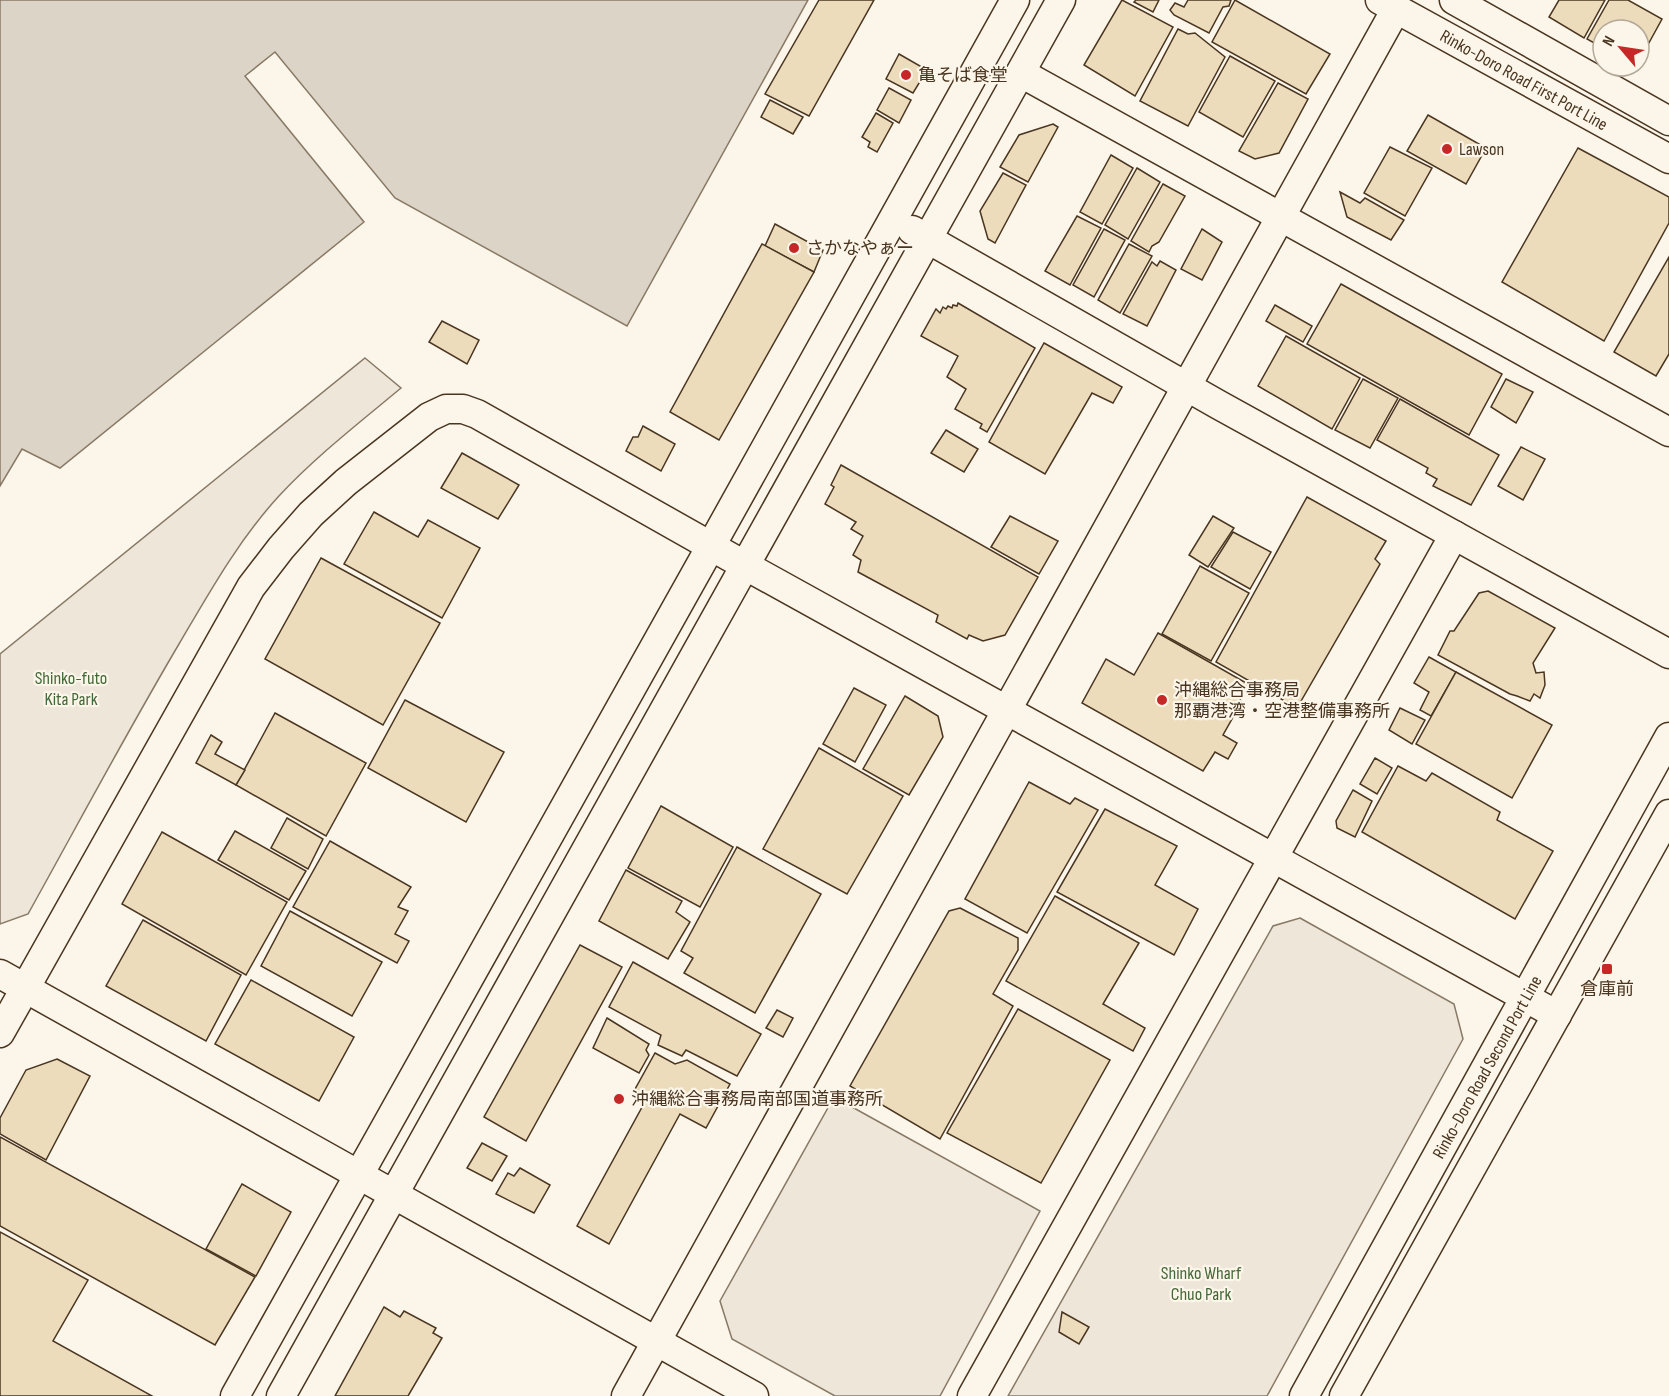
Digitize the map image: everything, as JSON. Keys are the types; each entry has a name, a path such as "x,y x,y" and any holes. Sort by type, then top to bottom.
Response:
{"street":[{"path":"235,1396 1015,0"},
{"path":"281,1396 1061,0"},
{"name":"Rinko-Doro Road First Port Line","path":"1454,0 1669,121"},
{"path":"626,1396 1281,217 1388,4"},
{"name":"Rinko-Doro Road First Port Line","path":"1388,4 1669,159"},
{"path":"1021,73 1669,432"},
{"path":"893,219 1187,386 1669,654"},
{"path":"0,1033 251,587 311,514 346,482 429,417 446,409 463,409 477,414 746,566 1557,1015"},
{"path":"972,1396 1454,535"},
{"name":"Rinko-Doro Road Second Port Line","path":"1304,1396 1669,737"},
{"name":"Rinko-Doro Road Second Port Line","path":"1344,1396 1669,814"},
{"path":"0,974 754,1396"}],"green space":[{"name":"Shinko-futo Kita Park","path":"365,358 401,388 307,468 278,497 250,531 213,587 160,677 28,914 0,924 0,654"},
{"name":"Shinko Wharf Chuo Park","path":"1300,918 1454,1004 1463,1039 1267,1396 1008,1396 1273,926"},
{"path":"834,1097 1040,1211 940,1396 835,1396 732,1339 720,1301"}],"shaded area":[{"path":"0,0 808,0 627,326 395,198 275,52 245,76 364,222 60,468 22,449 0,486"}],"building":[{"path":"819,0 874,0 809,116 765,94"},
{"path":"1122,0 1173,27 1135,96 1084,65"},
{"path":"1136,0 1159,0 1153,12 1134,2"},
{"path":"1188,0 1231,0 1229,6 1223,7 1209,33 1174,15 1170,10 1175,3 1184,7"},
{"path":"1235,0 1330,54 1306,94 1212,42"},
{"path":"1559,0 1605,0 1595,18 1591,18 1591,25 1584,38 1549,17"},
{"path":"1609,0 1628,0 1662,19 1651,39 1651,18 1599,18"},
{"path":"1178,29 1188,34 1195,33 1225,57 1188,126 1140,101"},
{"name":"亀そば食堂","path":"899,54 927,70 913,93 886,79"},
{"path":"1230,56 1275,81 1243,137 1199,112"},
{"path":"1278,83 1308,99 1279,153 1255,159 1239,151"},
{"path":"889,88 911,100 899,123 877,110"},
{"path":"770,100 803,117 793,134 761,117"},
{"path":"876,113 893,123 877,152 868,147 870,142 862,137"},
{"name":"Lawson","path":"1428,115 1486,148 1466,184 1407,151"},
{"path":"1053,124 1058,127 1028,182 1000,167 1019,135"},
{"path":"1390,147 1432,168 1405,216 1364,193"},
{"path":"1578,148 1669,197 1669,223 1604,341 1502,282"},
{"path":"1111,155 1133,168 1102,224 1080,212"},
{"path":"1137,168 1160,182 1128,239 1105,225"},
{"path":"1003,173 1026,185 995,243 988,239 980,211"},
{"path":"1163,184 1185,196 1159,242 1152,246 1149,252 1131,241"},
{"path":"1340,192 1360,203 1365,198 1404,220 1391,240 1347,217"},
{"path":"1077,216 1101,228 1070,285 1045,271"},
{"name":"さかなやぁー","path":"775,224 823,250 814,272 765,246"},
{"path":"1104,229 1125,240 1094,297 1073,285"},
{"path":"1202,229 1222,242 1202,280 1181,269"},
{"path":"762,244 814,272 719,440 670,412"},
{"path":"1129,244 1152,256 1120,313 1098,300"},
{"path":"1669,257 1669,354 1656,376 1614,352"},
{"path":"1160,261 1176,270 1147,326 1123,314 1152,262 1157,266"},
{"path":"1341,284 1502,374 1469,435 1307,344"},
{"path":"958,303 1035,348 987,432 980,428 982,424 955,409 966,389 947,377 958,356 921,336 936,309 940,313 943,307 952,308"},
{"path":"1275,305 1312,326 1303,342 1266,321"},
{"path":"442,321 479,340 467,364 429,342"},
{"path":"1286,336 1360,378 1332,429 1258,386"},
{"path":"1044,343 1122,387 1113,403 1092,393 1045,474 989,442"},
{"path":"1363,379 1398,398 1370,448 1335,430"},
{"path":"1506,379 1533,392 1516,423 1491,407"},
{"path":"1400,399 1499,455 1471,505 1433,486 1437,479 1426,473 1428,468 1377,440"},
{"path":"643,426 675,444 661,471 626,451 633,437 638,437"},
{"path":"946,430 978,449 964,472 931,453"},
{"path":"1521,447 1545,459 1523,500 1498,486"},
{"path":"462,453 519,485 498,519 441,488"},
{"path":"841,465 1038,577 1005,635 983,641 969,635 967,639 936,622 938,615 858,572 861,560 853,555 863,536 851,529 856,522 825,504 834,487 831,485"},
{"path":"1307,497 1386,541 1375,559 1380,564 1297,708 1216,662"},
{"path":"374,512 418,537 428,520 480,548 442,618 344,564"},
{"path":"1010,516 1058,541 1039,574 991,547"},
{"path":"1213,516 1234,528 1208,567 1189,555"},
{"path":"1233,532 1271,552 1250,589 1211,567"},
{"path":"321,558 440,623 383,725 265,659"},
{"path":"1200,566 1249,593 1211,661 1162,634"},
{"path":"1488,591 1555,628 1533,663 1536,673 1544,672 1545,685 1540,698 1534,694 1530,701 1510,694 1438,655 1450,631 1454,631 1479,593"},
{"name":"沖縄総合事務局 那覇港湾・空港整備事務所","path":"1158,633 1248,684 1240,698 1241,703 1223,735 1237,743 1228,759 1215,752 1203,771 1082,703 1106,659 1134,675"},
{"path":"1429,657 1456,672 1431,716 1420,710 1429,692 1414,683"},
{"path":"1456,672 1552,725 1512,798 1416,744"},
{"path":"854,688 886,705 855,762 823,744"},
{"path":"905,696 938,716 943,737 909,795 863,769"},
{"path":"405,700 504,752 466,822 368,768"},
{"path":"1400,708 1425,720 1412,744 1389,730"},
{"path":"275,713 366,763 326,836 236,785"},
{"path":"211,735 222,742 215,754 245,770 236,785 196,763"},
{"path":"819,748 903,796 847,894 763,849"},
{"path":"1375,758 1392,768 1377,794 1360,784"},
{"path":"1398,766 1426,781 1432,773 1500,812 1497,820 1553,851 1515,919 1362,832"},
{"path":"1029,782 1070,804 1075,798 1098,810 1027,933 965,899"},
{"path":"1353,790 1372,801 1355,837 1337,828 1336,821"},
{"path":"661,806 733,847 700,907 628,868"},
{"path":"1105,809 1177,846 1155,885 1198,909 1174,955 1057,892"},
{"path":"287,818 323,839 308,869 271,848"},
{"path":"235,831 306,871 289,900 218,860"},
{"path":"162,832 287,902 246,975 122,904"},
{"path":"330,841 411,887 398,907 408,911 395,934 409,941 397,963 293,907"},
{"path":"737,847 821,894 755,1013 684,973 693,958 681,951"},
{"path":"626,870 682,901 676,912 690,922 668,959 599,921"},
{"path":"1055,896 1139,943 1103,1004 1145,1028 1133,1051 1006,981"},
{"path":"960,908 1018,938 1018,950 993,994 1013,1006 940,1139 850,1086 949,911"},
{"path":"290,911 382,962 352,1016 261,966"},
{"path":"143,920 241,975 206,1041 106,986"},
{"path":"580,945 622,967 526,1141 484,1117"},
{"path":"633,962 761,1034 737,1076 686,1050 682,1056 658,1045 661,1035 609,1007"},
{"path":"251,980 354,1037 319,1101 215,1044"},
{"path":"1018,1009 1110,1060 1041,1183 947,1133"},
{"path":"777,1010 793,1018 783,1037 766,1028"},
{"path":"607,1018 649,1044 646,1050 649,1055 639,1073 593,1048"},
{"path":"655,1053 675,1064 687,1060 730,1084 706,1128 680,1114 609,1244 577,1226 647,1098 634,1091"},
{"path":"57,1059 90,1076 46,1160 0,1134 0,1118 26,1070"},
{"path":"0,1137 255,1277 215,1345 0,1226"},
{"path":"482,1143 507,1156 492,1181 467,1168"},
{"path":"520,1168 550,1185 534,1213 496,1194 508,1173 514,1176"},
{"path":"242,1184 291,1212 256,1276 206,1249"},
{"path":"0,1232 88,1280 53,1341 152,1396 0,1396"},
{"path":"384,1307 400,1317 404,1311 436,1328 433,1333 442,1338 408,1396 335,1396"},
{"path":"1062,1312 1089,1327 1079,1344 1059,1332"}],"place":[{"name":"亀そば食堂","path":"906,75"},
{"name":"Lawson","path":"1447,149"},
{"name":"さかなやぁー","path":"794,248"},
{"name":"沖縄総合事務局 那覇港湾・空港整備事務所","path":"1162,700"},
{"name":"倉庫前","path":"1607,969"},
{"name":"沖縄総合事務局南部国道事務所","path":"619,1099"}]}
